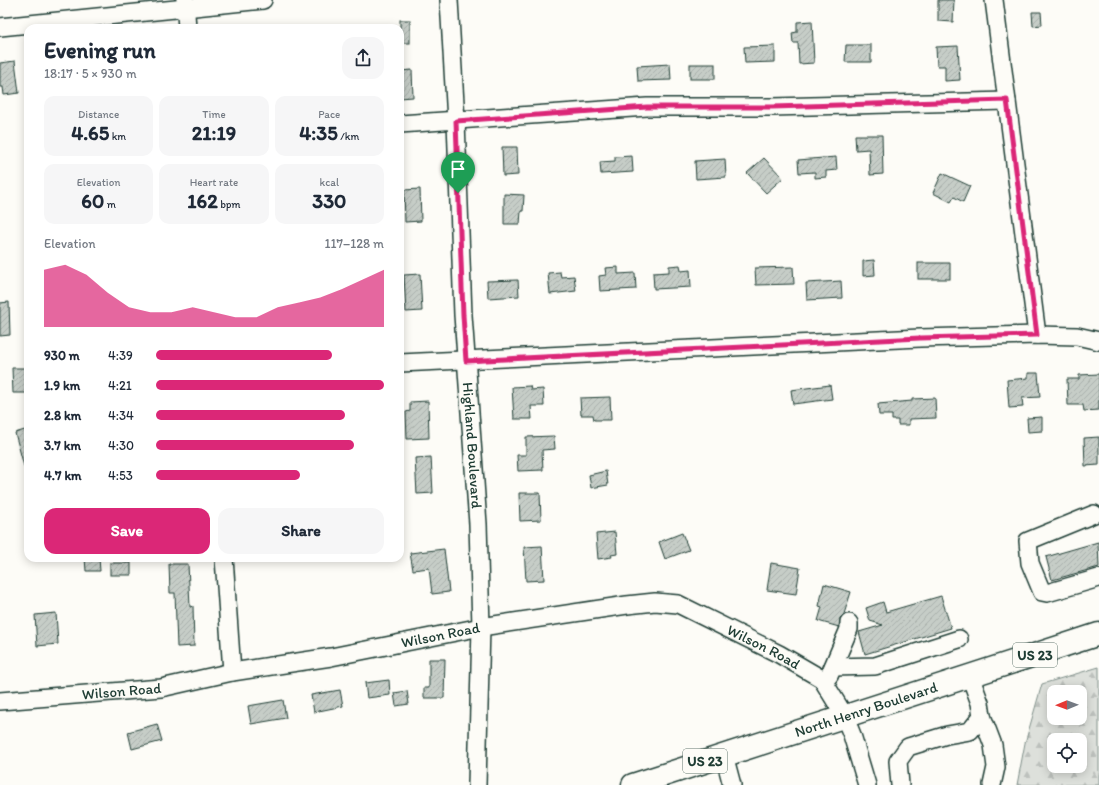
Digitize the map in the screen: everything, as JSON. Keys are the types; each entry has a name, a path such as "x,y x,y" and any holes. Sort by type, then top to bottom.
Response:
{"main road":[{"name":"North Henry Boulevard","path":"633,785 844,715 1099,634"}],"street":[{"path":"24,24 185,4 263,0"},
{"name":"Highland Boulevard","path":"449,0 456,121 463,315 478,524 481,627 477,785"},
{"path":"994,0 1037,335"},
{"path":"185,4 187,24"},
{"path":"0,27 24,24"},
{"path":"404,124 647,107 772,107 1007,100"},
{"path":"404,364 920,338 1037,335 1078,336 1099,340"},
{"path":"1094,514 1028,541 1030,563 1042,592 1047,593 1099,578"},
{"path":"224,562 232,672"},
{"name":"Wilson Road","path":"0,701 93,695 161,688 232,672 331,657 481,627 628,605 655,602 678,604 779,654 822,679 844,715 852,735 867,785"},
{"path":"826,685 849,629 849,623"},
{"path":"833,667 875,666 959,639"},
{"path":"970,676 980,703 982,716 993,745 996,767 992,785"},
{"path":"900,785 898,761 908,747 947,735 970,731 982,716"},
{"path":"724,755 732,785"}],"green space":[{"path":"1099,667 1099,785 1017,785 1025,743 1042,684"}],"building":[{"path":"938,0 954,0 953,22 938,21"},
{"path":"1032,12 1041,12 1042,25 1033,26"},
{"path":"400,20 410,20 410,43 404,43 404,24 400,24"},
{"path":"812,21 814,63 799,64 798,43 793,43 792,33 797,32 797,22"},
{"path":"846,45 871,45 871,62 845,62"},
{"path":"775,46 775,62 745,63 744,47"},
{"path":"958,46 960,80 945,81 945,66 937,66 936,47"},
{"path":"15,61 19,93 4,95 3,87 0,87 0,63"},
{"path":"670,64 671,80 638,81 637,66"},
{"path":"690,64 715,64 715,79 690,79"},
{"path":"412,70 413,97 404,98 404,71"},
{"path":"855,135 882,135 883,174 870,175 869,149 856,150"},
{"path":"502,147 517,147 518,175 503,176"},
{"path":"632,156 633,172 601,174 600,162 615,161 615,157"},
{"path":"836,157 837,170 826,171 826,177 815,178 815,172 799,173 798,160"},
{"path":"764,158 783,178 766,193 747,173"},
{"path":"725,159 726,177 696,179 695,161"},
{"path":"942,173 970,186 963,202 954,197 951,202 933,193"},
{"path":"420,189 421,221 405,222 404,190"},
{"path":"504,194 524,195 520,224 504,224"},
{"path":"874,260 875,275 863,276 863,261"},
{"path":"918,263 950,263 950,279 918,279"},
{"path":"680,265 681,271 690,270 691,287 654,289 653,273 669,272 669,266"},
{"path":"618,267 618,274 635,273 636,289 600,291 599,276 606,275 605,268"},
{"path":"793,267 794,284 756,285 755,268"},
{"path":"560,272 561,277 574,276 576,291 550,294 548,273"},
{"path":"420,274 422,311 406,312 404,275"},
{"path":"518,280 519,296 488,298 487,281"},
{"path":"841,281 842,298 807,300 806,283"},
{"path":"9,302 10,335 0,336 0,303"},
{"path":"12,368 24,368 24,393 13,393"},
{"path":"1028,373 1038,373 1040,397 1022,398 1023,407 1009,408 1007,380 1028,378"},
{"path":"1099,374 1099,410 1084,411 1083,405 1068,405 1067,379 1079,379 1079,375"},
{"path":"830,385 832,399 793,404 791,390"},
{"path":"530,386 531,390 543,389 544,406 531,406 532,419 514,419 512,387"},
{"path":"610,397 611,420 594,420 593,415 581,415 580,398"},
{"path":"935,398 936,418 909,419 909,425 898,425 898,420 892,420 892,415 879,415 878,404 912,401 912,399"},
{"path":"428,401 429,438 407,439 406,412 410,411 410,402"},
{"path":"1042,417 1042,431 1028,432 1027,418"},
{"path":"24,430 24,466 15,433"},
{"path":"554,436 555,449 542,450 543,470 518,471 517,455 526,455 526,437"},
{"path":"1099,437 1099,465 1085,466 1084,438"},
{"path":"431,457 433,493 417,494 415,458"},
{"path":"606,471 608,485 591,488 589,475"},
{"path":"519,493 540,493 541,520 520,521"},
{"path":"615,532 617,554 611,555 612,557 598,559 596,534"},
{"path":"682,533 689,550 665,559 659,542"},
{"path":"1098,542 1099,567 1052,580 1046,557"},
{"path":"542,546 544,580 526,581 524,547"},
{"path":"444,549 449,592 432,594 429,568 413,570 410,553"},
{"path":"85,562 99,562 100,571 86,571"},
{"path":"110,563 131,563 131,575 110,575"},
{"path":"771,563 800,568 796,594 767,590"},
{"path":"169,564 188,564 190,607 193,606 194,646 177,647 175,593 170,593"},
{"path":"824,584 851,592 844,614 840,618 839,627 818,621 822,607 819,606"},
{"path":"941,596 951,628 865,654 859,632 883,625 870,621 866,608 883,602 886,612"},
{"path":"56,613 58,644 37,646 35,615"},
{"path":"429,659 445,659 444,698 424,698 424,688 429,688"},
{"path":"389,680 390,695 367,698 365,683"},
{"path":"340,690 343,706 314,712 311,695"},
{"path":"407,691 409,704 396,706 394,693"},
{"path":"283,700 286,718 251,724 248,706"},
{"path":"157,724 162,741 132,749 128,732"}],"route":[{"path":"1007,100 1037,335 920,338 466,361 458,193 456,121 647,107 772,107 1007,100"}]}
